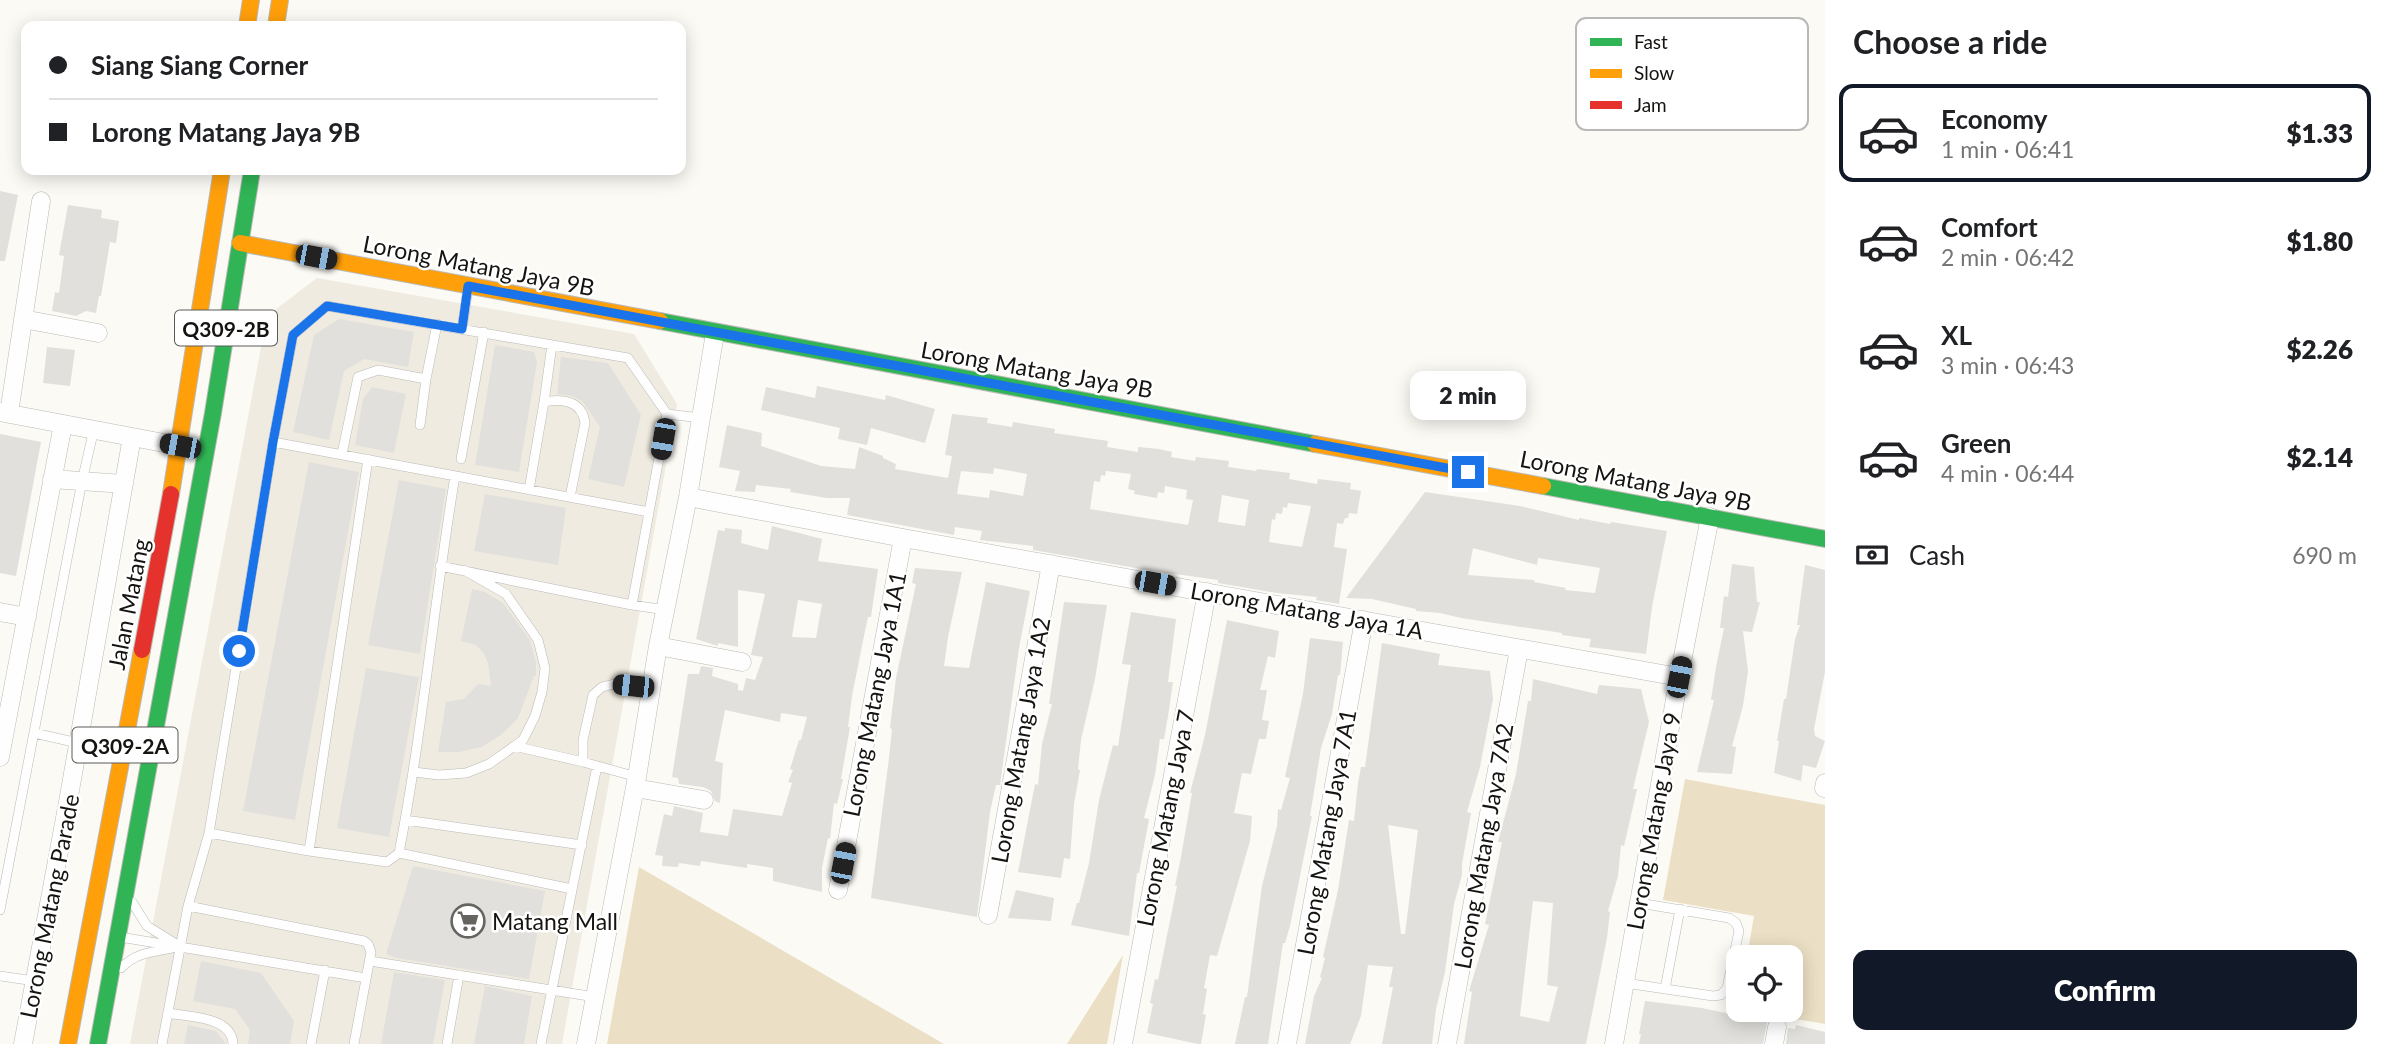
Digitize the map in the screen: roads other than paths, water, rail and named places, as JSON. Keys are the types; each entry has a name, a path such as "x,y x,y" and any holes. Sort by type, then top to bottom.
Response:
{"main road":[{"path":"248,21 251,0"},
{"path":"277,21 280,0"},
{"name":"Jalan Matang","path":"68,1044 180,446 221,175"},
{"name":"Q309-2B","path":"98,1044 212,413 251,175"},
{"name":"Lorong Matang Jaya 9B","path":"240,243 1825,539"},
{"path":"180,446 192,447 198,444 212,413"},
{"path":"117,785 119,839 103,925 117,937"}],"street":[{"path":"41,201 5,413 180,446"},
{"path":"23,319 98,333"},
{"path":"586,1044 636,782 658,646 688,497 715,333"},
{"path":"0,757 63,424"},
{"name":"Lorong Matang Parade","path":"23,1044 132,437"},
{"path":"52,479 124,484"},
{"name":"Lorong Matang Jaya 1A","path":"688,497 1679,677"},
{"name":"Lorong Matang Jaya 9","path":"1614,1044 1710,517"},
{"name":"Lorong Matang Jaya 1A1","path":"838,890 903,538"},
{"name":"Lorong Matang Jaya 1A2","path":"988,915 1051,564"},
{"name":"Lorong Matang Jaya 7","path":"1123,1044 1207,592"},
{"path":"0,612 27,617"},
{"name":"Lorong Matang Jaya 7A1","path":"1287,1044 1364,620"},
{"path":"658,646 742,662"},
{"name":"Lorong Matang Jaya 7A2","path":"1447,1044 1519,649"},
{"path":"636,782 704,800"}],"lane":[{"path":"462,329 468,286"},
{"path":"162,1044 188,906 208,833 293,335 327,306 628,358 667,414 632,605"},
{"path":"420,425 437,324"},
{"path":"461,459 484,332"},
{"path":"529,490 552,345"},
{"path":"342,454 358,377 378,370 426,379"},
{"path":"544,402 559,399 574,404 583,412 585,423 570,497"},
{"path":"667,414 701,418"},
{"path":"0,910 94,429"},
{"path":"273,442 649,512"},
{"path":"309,851 368,459"},
{"path":"208,833 387,862 398,853 414,772 440,566 455,476"},
{"path":"440,566 666,610"},
{"path":"414,772 439,775 466,773 489,764 523,740 535,716 542,692 545,668 538,640 506,594 464,570"},
{"path":"583,762 583,740 593,695 602,687 614,684 652,688"},
{"path":"34,733 78,743"},
{"path":"514,746 597,766 636,782"},
{"path":"541,1044 597,766"},
{"path":"405,820 582,845"},
{"path":"398,853 572,889"},
{"path":"126,889 147,926 180,947"},
{"path":"1625,983 1721,995 1727,988 1739,931 1736,923 1729,918 1639,903"},
{"path":"188,906 364,941 371,952 354,1044"},
{"path":"1665,989 1680,908"},
{"path":"117,937 366,978"},
{"path":"108,988 128,961 140,954 180,947"},
{"path":"370,961 595,997"},
{"path":"311,1044 325,970"},
{"path":"447,1044 459,975"},
{"path":"0,976 35,981"},
{"path":"168,1013 217,1021 227,1029 234,1040 233,1044"}],"place":[{"name":"Matang Mall","path":"468,921"}]}
